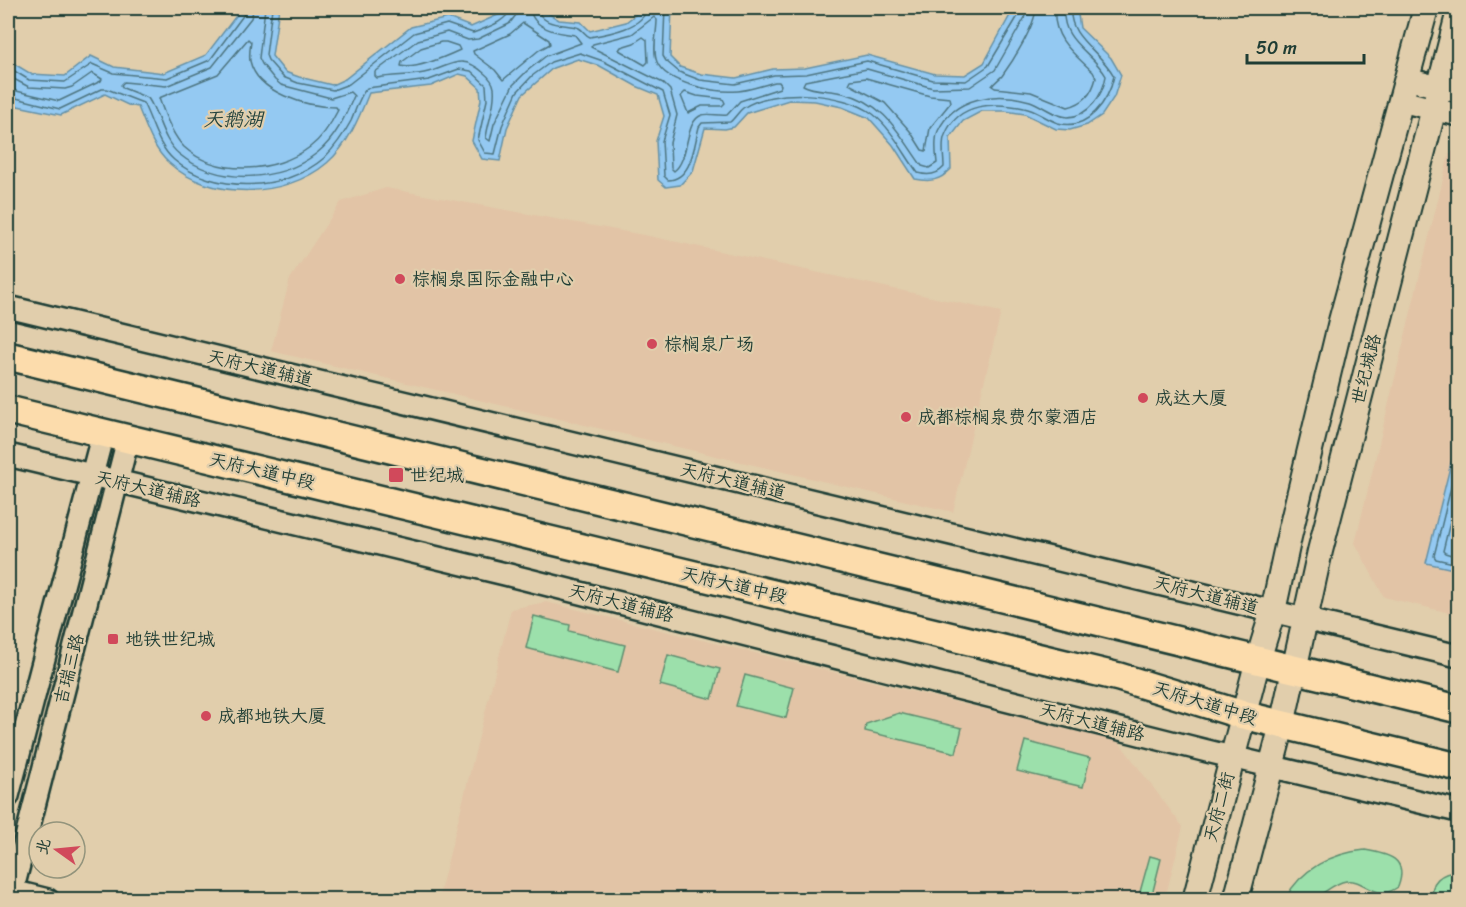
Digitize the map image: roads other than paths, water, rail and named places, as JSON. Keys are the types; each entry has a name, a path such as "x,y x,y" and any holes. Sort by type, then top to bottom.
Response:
{"main road":[{"name":"世纪城路","path":"1243,715 1273,611 1338,333 1426,8"},
{"name":"世纪城路","path":"1282,725 1320,551 1444,97 1458,15"},
{"path":"8,356 1458,709"},
{"name":"天府大道中段","path":"8,410 1119,677 1243,715 1458,767"},
{"name":"天府二街","path":"1195,900 1243,715"},
{"path":"1236,900 1282,725"}],"street":[{"path":"1404,90 1444,97 1458,116"},
{"name":"天府大道辅道","path":"8,307 1458,656"},
{"name":"吉瑞三路","path":"8,796 92,475 116,436"},
{"name":"吉瑞三路","path":"10,893 117,482 116,436"},
{"name":"天府大道辅路","path":"8,455 494,572 1233,757"},
{"path":"1233,757 1458,811"},
{"path":"10,893 48,900"}],"water":[{"name":"天鹅湖","path":"242,8 279,8 272,56 285,72 332,85 345,79 411,27 448,18 471,27 500,14 506,8 540,8 559,20 581,22 590,31 626,22 644,8 672,8 670,57 680,67 701,74 736,78 773,69 805,68 867,55 935,74 965,75 984,63 1014,8 1077,8 1080,28 1111,58 1121,75 1114,97 1102,115 1087,125 1070,130 1056,129 1025,114 1005,111 982,111 963,121 950,138 951,169 934,180 915,179 893,145 869,118 842,107 815,101 789,100 747,113 734,127 705,128 693,171 680,185 666,187 658,180 656,141 664,116 658,95 600,66 578,59 553,68 522,95 507,128 500,161 482,159 472,141 481,100 480,88 467,76 459,74 431,86 369,93 347,140 327,163 310,175 291,183 248,190 226,189 205,184 186,175 163,157 150,137 138,107 128,105 105,94 61,115 13,105 8,101 8,60 31,74 65,76 91,56 114,67 164,73 206,55"},
{"path":"1458,435 1458,570 1426,563"}],"place":[{"name":"棕榈泉国际金融中心","path":"400,279"},
{"name":"棕榈泉广场","path":"652,344"},
{"name":"成达大厦","path":"1143,398"},
{"name":"成都棕榈泉费尔蒙酒店","path":"906,417"},
{"name":"世纪城","path":"396,475"},
{"name":"地铁世纪城","path":"113,639"},
{"name":"成都地铁大厦","path":"206,716"}]}
